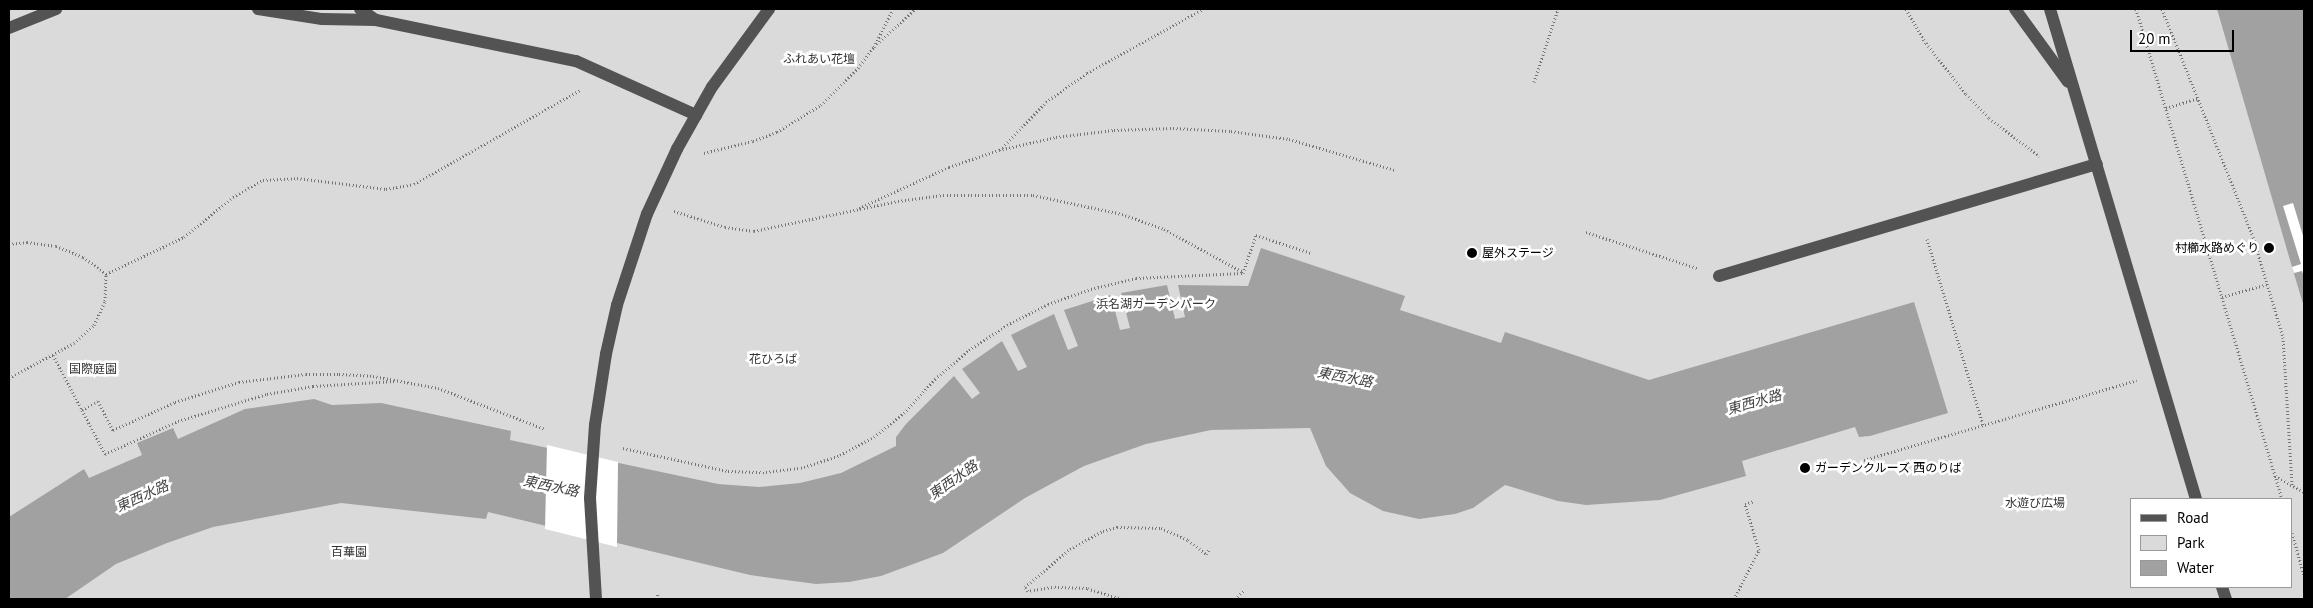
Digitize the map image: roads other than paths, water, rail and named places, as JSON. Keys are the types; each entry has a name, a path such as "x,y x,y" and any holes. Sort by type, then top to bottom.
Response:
{"lane":[{"path":"9,28 56,9"},
{"path":"258,9 322,19 376,20 576,61 696,115"},
{"path":"360,9 376,20"},
{"path":"596,599 590,498 595,425 606,354 617,305 652,203 674,154 712,87 769,9"},
{"path":"2015,9 2076,95"},
{"path":"2050,9 2196,498"},
{"path":"1719,276 2097,164"}],"water":[{"path":"2217,9 2304,9 2304,307 2292,267"},
{"name":"東西水路","path":"1261,248 1405,296 1400,310 1501,343 1505,332 1649,380 1914,302 1948,413 1870,436 1859,437 1855,427 1742,461 1746,476 1660,500 1586,505 1558,501 1505,485 1473,508 1455,514 1419,519 1383,511 1350,493 1326,466 1310,428 1211,430 1146,444 1084,466 1025,498 943,553 881,576 849,582 816,584 750,575 488,512 486,519 341,503 213,527 167,543 116,564 65,599 9,599 9,517 84,469 89,478 142,455 137,443 173,428 178,439 245,409 314,399 332,405 381,403 511,431 510,440 718,484 759,487 800,483 841,473 896,446 896,437 906,424 954,376 972,399 980,393 962,369 1002,341 1018,371 1027,367 1011,335 1054,314 1068,350 1078,346 1064,310 1111,295 1120,330 1130,328 1121,293 1167,285 1175,319 1185,317 1178,285 1248,286"}],"place":[{"name":"村櫛水路めぐり","path":"2269,248"},
{"name":"屋外ステージ","path":"1472,253"},
{"name":"ガーデンクルーズ 西のりば","path":"1805,468"}],"park label":[{"name":"ふれあい花壇","path":"819,59"},
{"name":"浜名湖ガーデンパーク","path":"1156,304"},
{"name":"花ひろば","path":"773,359"},
{"name":"国際庭園","path":"93,369"},
{"name":"水遊び広場","path":"2035,503"},
{"name":"百華園","path":"349,552"}]}
